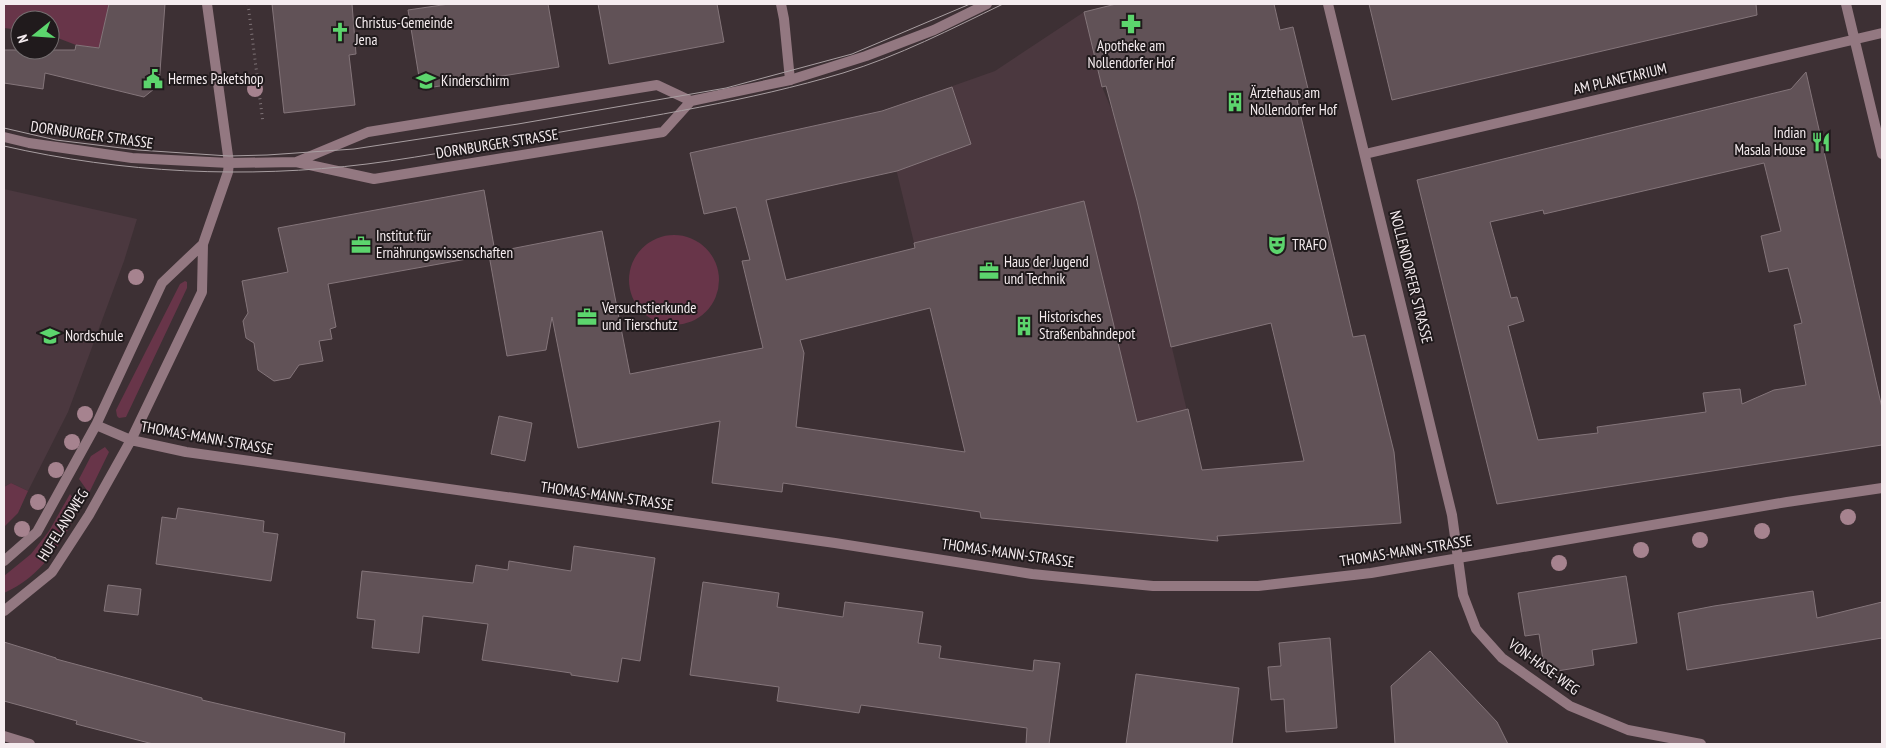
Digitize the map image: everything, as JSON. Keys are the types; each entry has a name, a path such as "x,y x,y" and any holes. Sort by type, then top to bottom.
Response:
{"street":[{"path":"207,4 229,164"},
{"path":"781,4 790,80"},
{"path":"691,101 790,80 866,56 917,37 987,4"},
{"name":"NOLLENDORFER STRASSE","path":"1328,4 1452,515 1458,559"},
{"path":"1846,4 1882,154"},
{"name":"AM PLANETARIUM","path":"1365,154 1882,33"},
{"name":"DORNBURGER STRASSE","path":"4,137 29,143 132,158 229,164 296,162 374,179 663,132 691,101 657,85 368,132 296,162"},
{"name":"HUFELANDWEG","path":"4,611 52,572 89,515 130,440 202,292 203,244 228,172 229,164"},
{"name":"HUFELANDWEG","path":"4,561 37,532 96,426 162,283 203,244"},
{"path":"96,426 130,440"},
{"name":"THOMAS-MANN-STRASSE","path":"130,440 186,452 835,543 1032,574 1153,586 1258,586 1371,573 1787,502 1882,488"},
{"name":"VON-HASE-WEG","path":"1458,559 1462,596 1476,629 1502,658 1570,706 1628,730 1701,744"},
{"path":"4,736 30,744"}],"path":[{"path":"248,4 263,123"}],"shaded area":[{"path":"4,4 109,4 99,48 76,45 60,39 60,10 10,10 10,29 4,28"},
{"path":"1084,12 1102,87 1114,115 1137,201 1218,541 981,518 882,111 995,71"},
{"name":"Nordschule","path":"4,189 137,219 124,261 68,412 28,491 11,483 4,487"},
{"path":"674,235 691,238 706,248 716,263 719,280 716,297 706,312 691,322 674,325 657,322 642,312 632,297 629,280 632,263 642,248 657,238"},
{"path":"185,281 187,282 187,288 126,417 119,418 116,410 180,284"},
{"path":"105,447 109,452 89,493 79,479 91,456"},
{"path":"11,483 28,491 18,513 4,527 4,487"},
{"path":"70,494 80,507 58,545 40,568 29,578 4,593 4,576 31,554 49,531"}],"building":[{"path":"109,4 165,4 159,85 144,97 45,73 43,89 4,83 4,50 10,50 10,60 60,60 60,50 75,50 76,45 99,48"},
{"path":"272,4 352,4 356,54 349,55 355,105 284,113"},
{"path":"449,4 548,4 559,67 421,89 408,10"},
{"path":"598,4 717,4 724,42 609,64"},
{"path":"1116,4 1274,4 1280,30 1293,27 1310,97 1297,100 1353,337 1365,335 1394,452 1401,523 1217,536 1218,541 981,518 980,512 783,483 782,492 712,483 720,421 578,448 552,317 546,350 507,356 489,255 328,284 336,327 330,329 332,339 319,341 323,361 299,365 290,378 274,381 258,370 254,343 246,338 243,321 248,313 242,281 288,272 278,228 484,190 495,252 602,231 630,374 763,348 742,261 750,260 736,207 704,214 690,153 882,111 952,87 971,144 897,171 766,200 786,280 915,248 914,243 1084,201 1137,422 1188,409 1202,470 1304,461 1271,323 1171,347 1137,201 1106,86 1102,87 1084,12","holes":["930,308 965,452 796,427 804,353 800,340"]},
{"path":"1369,4 1756,4 1757,15 1392,100"},
{"path":"1806,72 1882,408 1882,445 1497,504 1417,180 1791,89","holes":["1764,163 1781,231 1761,236 1769,272 1788,268 1802,323 1794,325 1806,385 1774,390 1742,404 1740,389 1703,393 1706,412 1597,427 1598,433 1538,440 1508,326 1524,321 1517,297 1511,298 1490,222 1543,210 1544,214"]},
{"path":"499,416 532,423 525,461 491,454"},
{"path":"178,508 264,521 263,532 278,534 271,581 156,564 162,517 176,519"},
{"path":"574,546 655,558 640,661 622,658 618,682 482,660 488,624 423,616 419,653 372,648 375,620 357,618 362,571 473,583 476,565 508,570 509,561 571,571"},
{"path":"1626,576 1637,643 1592,650 1594,665 1545,673 1539,634 1525,636 1518,593"},
{"path":"703,582 779,593 777,607 843,617 845,602 923,612 918,643 941,646 939,658 1033,671 1034,660 1060,663 1049,744 1026,744 1027,728 861,705 859,713 777,701 779,687 690,675"},
{"path":"108,585 141,589 138,615 104,611"},
{"path":"1813,591 1817,618 1882,602 1882,638 1687,670 1678,613"},
{"path":"1330,638 1337,728 1286,732 1284,699 1271,700 1268,667 1281,666 1279,643"},
{"path":"4,642 56,659 202,698 202,700 345,733 344,744 153,744 76,724 77,721 4,701"},
{"path":"1430,651 1497,722 1508,744 1395,744 1391,686"},
{"path":"1136,674 1239,688 1232,744 1126,744"}],"tram line":[{"path":"4,128 56,140 138,150 229,156 354,149 518,124 726,88 852,54 970,4"},
{"path":"4,146 93,162 184,171 230,172 322,169 391,161 664,114 808,83 884,59 1003,4"}],"place":[{"name":"Apotheke am Nollendorfer Hof","path":"1131,24"},
{"name":"Christus-Gemeinde Jena","path":"340,32"},
{"name":"Hermes Paketshop","path":"153,79"},
{"name":"Kinderschirm","path":"426,81"},
{"name":"Ärztehaus am Nollendorfer Hof","path":"1235,102"},
{"name":"Indian Masala House","path":"1821,142"},
{"name":"Institut für Ernährungswissenschaften","path":"361,245"},
{"name":"TRAFO","path":"1277,245"},
{"name":"Haus der Jugend und Technik","path":"989,271"},
{"name":"Versuchstierkunde und Tierschutz","path":"587,317"},
{"name":"Historisches Straßenbahndepot","path":"1024,326"},
{"name":"Nordschule","path":"50,336"}]}
